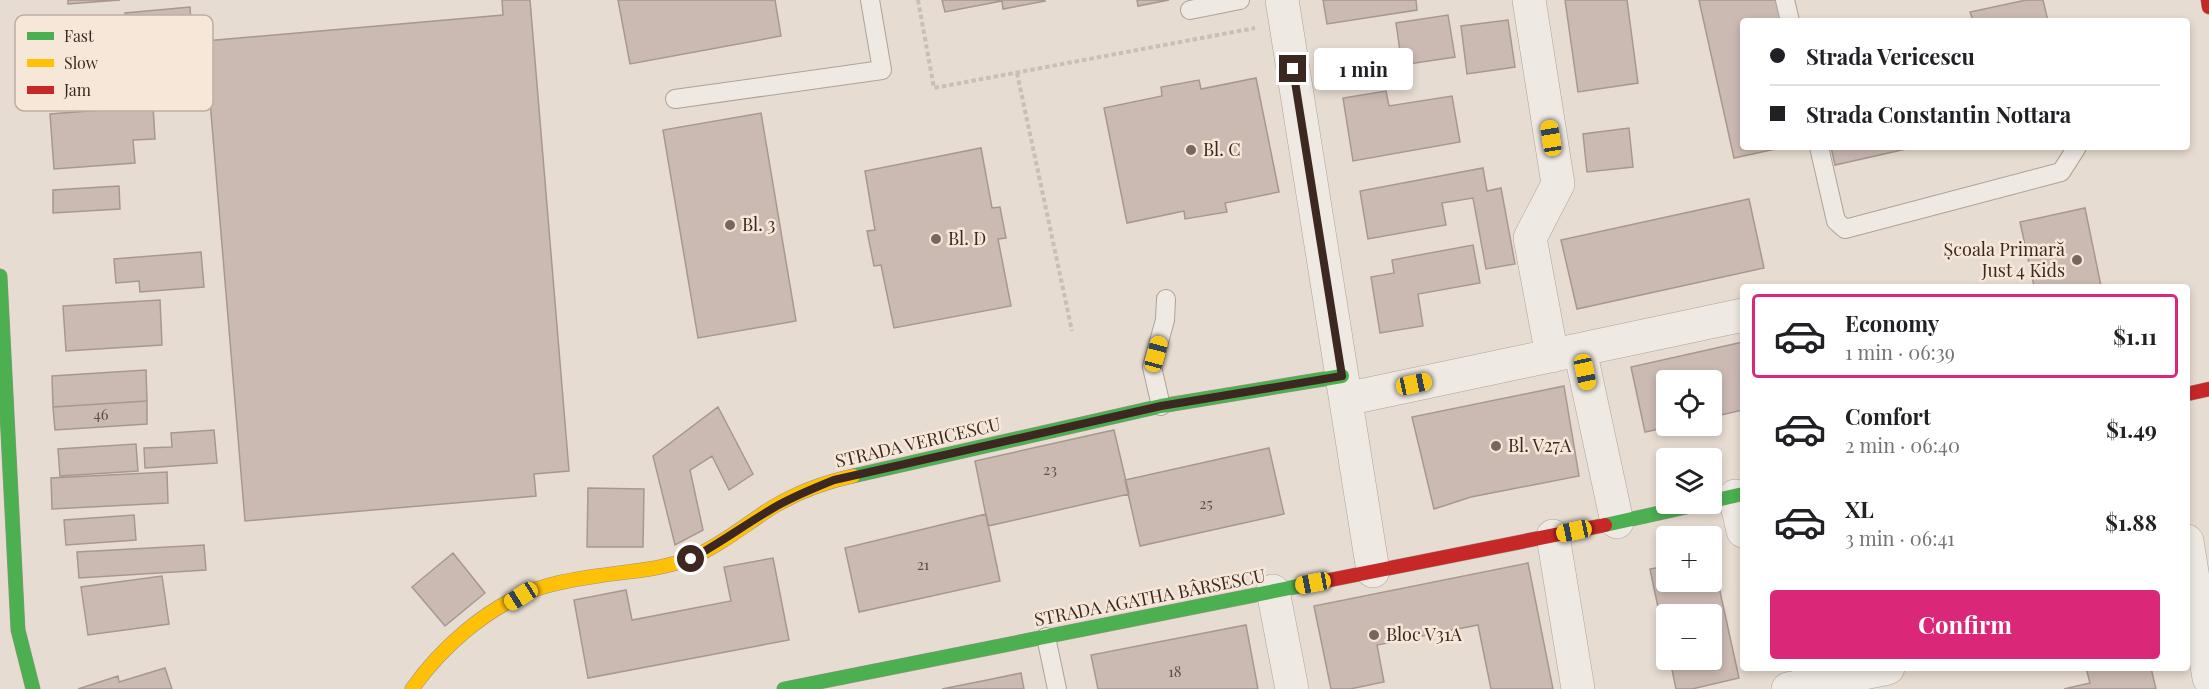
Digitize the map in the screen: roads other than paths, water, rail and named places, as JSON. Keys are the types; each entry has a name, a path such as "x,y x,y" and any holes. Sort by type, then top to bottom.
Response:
{"street":[{"path":"1529,0 1558,184 1530,238 1617,522"},
{"path":"2208,0 2209,7"},
{"path":"1284,11 1373,571"},
{"path":"0,276 9,633 33,689"},
{"path":"1344,387 1566,353 1740,316"},
{"name":"STRADA VERICESCU","path":"412,689 419,677 438,656 462,636 521,596 547,586 585,577 655,569 691,559 773,508 801,493 834,480 1161,406 1344,387"},
{"path":"2190,393 2209,389"},
{"path":"1730,497 1740,523"},
{"name":"STRADA AGATHA BÂRSESCU","path":"784,689 830,685 1046,637 1656,514"},
{"path":"1552,536 1578,689"},
{"path":"2190,560 2209,678"},
{"path":"1273,591 1292,689"},
{"path":"1777,671 1781,689"},
{"path":"1788,689 1874,671"}],"lane":[{"path":"675,99 882,70 870,0"},
{"path":"1190,10 1240,0"},
{"path":"1785,0 1789,18"},
{"path":"1820,150 1836,221 1845,229 2061,172 2076,150"},
{"path":"1161,406 1152,367 1165,321 1166,298"},
{"path":"1046,637 1057,689"}],"place":[{"name":"Bl. C","path":"1191,150"},
{"name":"Bl. 3","path":"730,225"},
{"name":"Bl. D","path":"936,239"},
{"name":"Școala Primară Just 4 Kids","path":"2077,260"},
{"name":"Bl. V27A","path":"1496,446"},
{"name":"Bloc V31A","path":"1374,635"}]}
